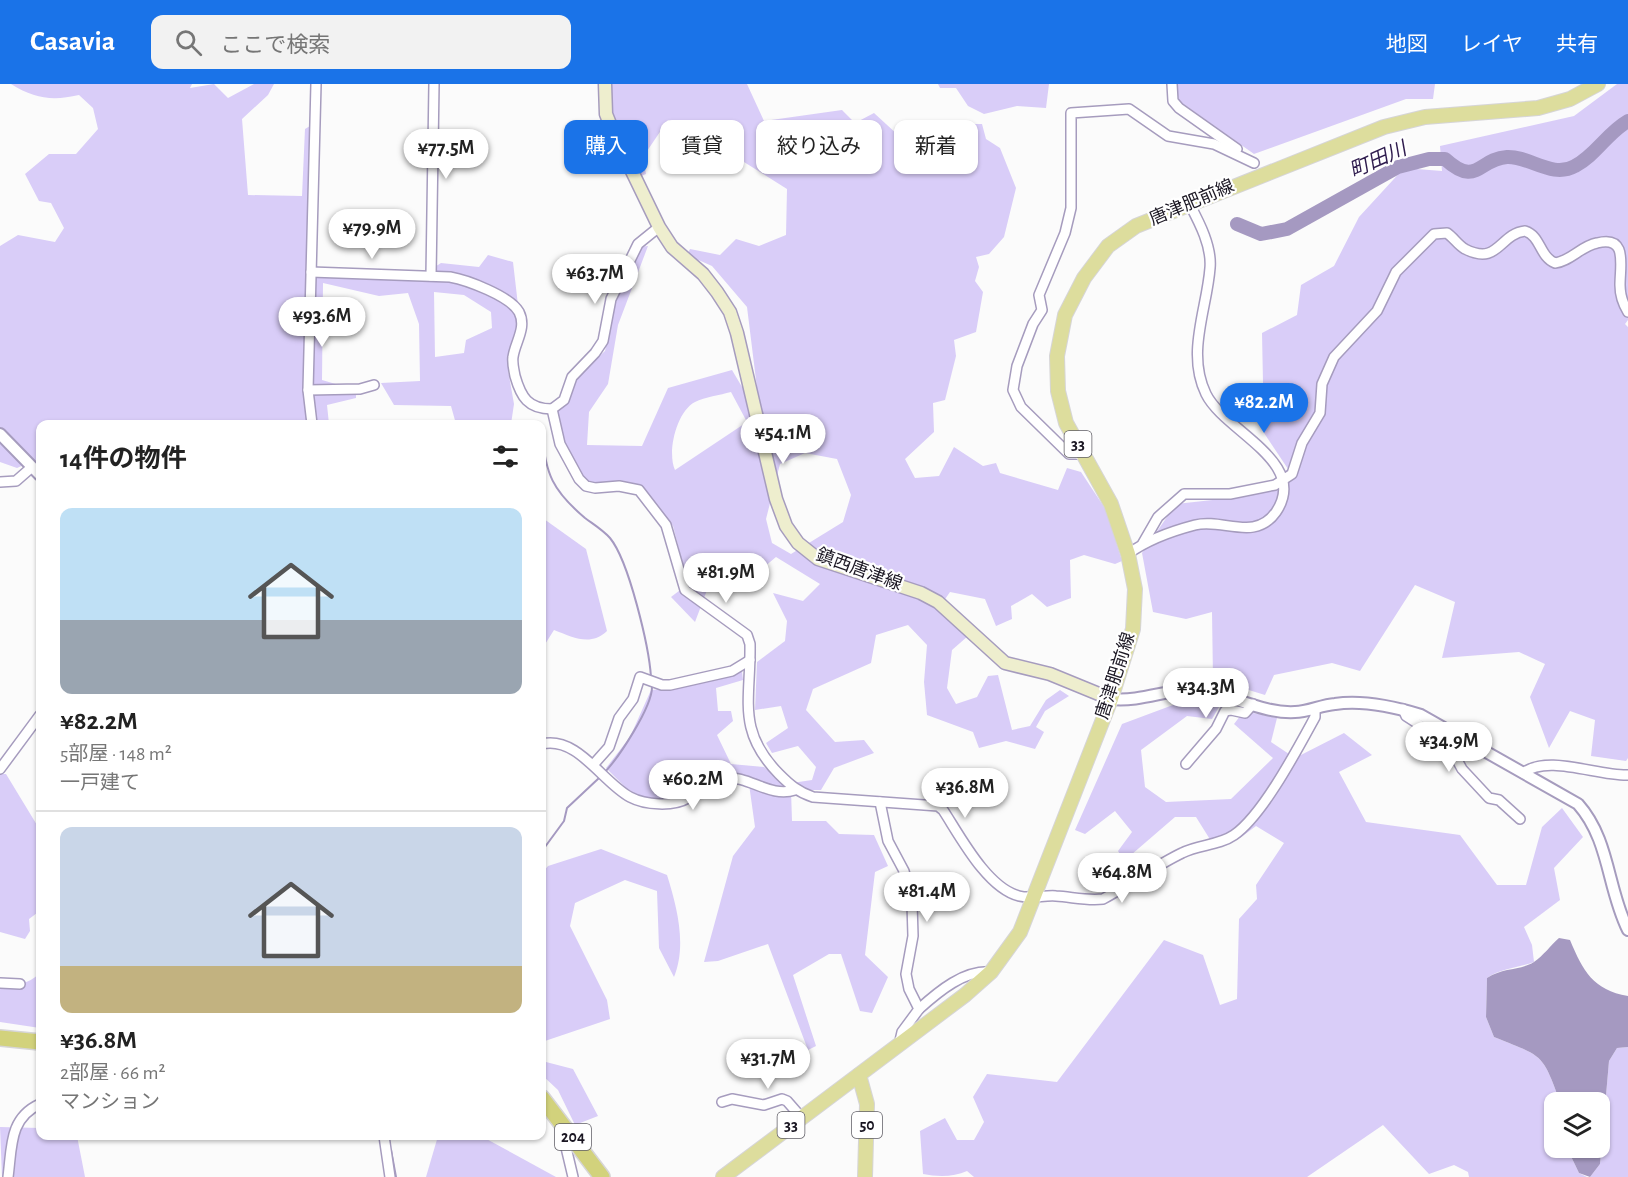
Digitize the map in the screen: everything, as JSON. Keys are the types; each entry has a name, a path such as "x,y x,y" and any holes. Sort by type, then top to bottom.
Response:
{"highway":[{"path":"0,1038 36,1042"},
{"name":"204","path":"546,1103 602,1177"}],"main road":[{"name":"鎮西唐津線","path":"605,84 606,114 659,227 672,247 704,274 730,312 776,498 786,526 798,543 818,559 921,592 938,602 1005,663 1050,674 1111,699"},
{"name":"唐津肥前線","path":"723,1177 899,1045 991,972 1020,932 1111,699 1133,629 1135,589 1128,554 1111,504 1066,423 1058,391 1057,356 1065,315 1084,278 1108,246 1136,226 1258,169 1384,127 1425,117 1538,108 1570,99 1598,84"},
{"name":"50","path":"859,1075 867,1104 865,1177"}],"street":[{"path":"312,420 308,390 316,84"},
{"path":"431,276 434,84"},
{"path":"1172,84 1173,101 1179,108 1243,152 1258,169"},
{"path":"1084,454 1069,454 1051,439 1016,400 1012,382 1033,324 1042,309 1039,295 1065,232 1071,208 1071,113 1129,109 1168,136 1214,144 1258,169"},
{"path":"1128,554 1143,543 1196,524 1255,528 1266,522 1276,511 1284,492 1284,481 1269,456 1223,417 1206,395 1200,379 1197,358 1200,319 1210,267 1205,239 1189,203"},
{"path":"311,272 431,276 468,280 516,308 522,322 513,358 519,389 523,400 531,405 552,409 564,400 572,377 603,341 611,299 638,244 659,227"},
{"path":"1143,543 1158,517 1184,494 1230,494 1284,481 1292,474 1302,443 1317,420 1322,384 1334,357 1377,310 1396,272 1434,234 1447,233 1463,248 1487,254 1499,249 1514,234 1525,231 1535,237 1543,254 1555,263 1568,259 1583,247 1607,241 1615,244 1622,255 1620,285 1628,312"},
{"path":"308,390 360,389 374,385"},
{"path":"552,409 560,444 579,479 586,486 595,488 629,486 639,490 666,525 685,590 747,635 750,660 750,730 760,752 795,790"},
{"path":"0,434 36,471"},
{"path":"0,482 16,481 32,467"},
{"path":"596,767 609,747 619,718 633,699 640,677 670,685 732,671 750,660"},
{"path":"1111,699 1130,701 1178,690 1195,690 1294,713 1348,703 1403,710 1421,715 1578,804 1591,818 1601,839 1621,916 1628,930"},
{"path":"1186,764 1216,729 1225,711 1231,710 1245,714 1253,704"},
{"path":"546,744 558,744 596,767 628,796 647,803 678,802 724,778 745,780 763,790 795,790 813,797 938,806 943,810 976,862 1013,893 1021,897 1034,895 1103,900 1183,852 1218,843 1235,834 1250,821 1289,764 1315,717 1315,709"},
{"path":"1403,710 1406,716 1448,743 1462,769 1489,798 1499,800 1520,819"},
{"path":"0,769 36,720"},
{"path":"1523,773 1531,767 1546,765 1628,775"},
{"path":"880,802 888,841 904,872 912,903 914,936 906,974 909,989 919,1009"},
{"path":"899,1045 902,1032 919,1009 956,981 978,971 991,972"},
{"path":"0,983 20,984"},
{"path":"722,1102 732,1099 764,1105 782,1099 787,1101 801,1117"},
{"path":"9,1177 13,1130 18,1120 36,1106"},
{"path":"571,1134 564,1139 573,1177"},
{"path":"385,1140 390,1177"}],"shaded area":[{"path":"11,84 192,84 190,88 214,84 228,98 254,84 274,84 268,95 242,119 248,195 302,196 305,129 310,126 316,156 309,271 419,277 441,263 479,267 488,255 513,262 521,331 508,370 514,404 512,420 455,420 451,406 394,405 381,383 420,381 419,324 408,293 379,296 323,283 322,380 356,390 356,398 327,405 329,420 36,420 36,461 17,468 0,462 0,246 18,235 55,242 64,228 51,203 39,201 25,174 49,154 76,154 98,129 93,108 79,95 52,98 28,93","holes":["434,292 464,295 491,312 492,328 466,340 464,353 435,357"]},
{"path":"609,84 747,84 764,120 756,120 756,170 744,162 744,120 660,120 660,132 648,150 648,120 612,120"},
{"path":"938,84 1049,84 1046,108 1017,106 984,114 968,106 956,88 940,88"},
{"path":"1176,84 1435,84 1433,99 1406,99 1254,154 1179,101"},
{"path":"1617,84 1628,84 1628,320 1625,324 1628,327 1628,758 1626,761 1591,756 1595,720 1570,711 1549,748 1530,697 1545,664 1519,652 1442,658 1455,602 1415,585 1360,671 1332,663 1274,675 1265,695 1213,679 1212,612 1186,619 1153,612 1142,553 1176,504 1249,496 1288,469 1264,433 1262,333 1297,315 1301,285 1334,266 1359,217 1404,168 1442,171 1440,146 1574,116"},
{"path":"842,110 852,120 771,120"},
{"path":"874,113 882,120 861,120"},
{"path":"882,120 894,131 894,174 978,174 978,124 982,124 986,139 1000,148 1016,188 1004,237 989,254 976,257 979,267 975,281 983,292 976,332 954,340 956,356 945,400 933,403 934,432 905,459 915,478 939,476 954,447 983,466 996,463 1000,473 1058,490 1067,468 1081,472 1106,510 1122,561 1115,564 1084,555 1070,560 1071,598 1047,607 1032,594 1011,606 1012,619 996,626 985,599 950,592 941,605 968,636 952,650 947,688 956,704 977,697 988,676 998,675 1012,730 1030,726 1046,700 1060,690 1069,696 1045,711 1036,727 1044,732 1035,749 1006,741 979,748 973,732 927,715 924,682 927,645 908,625 876,635 871,663 813,689 806,710 835,742 864,740 874,753 834,768 821,790 791,790 792,821 826,821 839,834 874,835 888,866 875,872 865,955 888,977 872,1013 860,1011 841,954 829,954 793,975 816,1046 808,1050 768,944 718,961 704,962 733,856 755,827 748,777 723,774 683,797 650,801 627,789 606,768 630,737 651,690 672,688 742,671 743,680 716,688 718,711 731,711 733,721 717,735 731,764 764,767 785,784 812,780 816,767 798,746 772,753 766,743 788,728 781,706 755,710 757,662 785,641 787,621 773,593 803,601 820,584 776,557 757,573 723,575 709,585 695,622 671,597 688,584 673,526 639,486 622,481 601,486 585,480 563,441 557,413 567,402 575,378 605,351 614,307 639,247 648,246 618,325 608,384 589,412 587,445 642,446 668,388 732,370 745,392 757,388 747,307 712,266 687,255 690,249 720,255 736,239 759,246 786,235 787,189 763,174 882,174","holes":["731,392 747,422 675,470 672,454 675,433 683,414 695,402","805,453 837,459 851,495 843,522 791,554 772,543 766,519 780,464"]},
{"path":"546,520 586,549 607,631 601,636 588,640 554,630 546,643"},
{"path":"1181,702 1219,707 1212,719 1187,716 1141,750 1145,787 1166,802 1231,799 1273,758 1234,724 1244,711 1277,718 1271,742 1295,758 1344,733 1372,755 1339,772 1366,822 1460,835 1497,885 1526,885 1542,827 1562,808 1583,837 1554,868 1560,900 1524,927 1532,945 1534,962 1504,970 1487,978 1486,1017 1494,1037 1532,1053 1539,1058 1549,1074 1556,1092 1544,1092 1544,1158 1572,1158 1579,1173 1587,1177 1469,1177 1468,1172 1454,1165 1429,1174 1383,1125 1307,1177 974,1177 967,1171 946,1176 923,1174 920,1131 945,1118 957,1140 974,1140 984,1122 973,1097 987,1074 1057,1082 1164,940 1203,955 1220,1005 1237,999 1239,919 1257,899 1256,885 1284,843 1256,826 1240,838 1211,841 1196,817 1175,817 1124,861 1118,851 1132,832 1115,811 1085,834 1075,830 1122,724"},
{"path":"0,774 6,774 36,823 36,914 29,919 30,931 25,939 0,932"},
{"path":"601,849 667,875 679,926 680,952 674,977 659,948 657,891 625,880 575,903 570,926 607,1000 610,1019 546,1041 546,868"},
{"path":"1559,938 1570,940 1585,970 1598,984 1628,996 1628,1047 1617,1048 1609,1061 1606,1092 1556,1092 1539,1058 1494,1037 1486,1017 1487,978 1499,972 1523,967 1541,957"},
{"path":"36,977 36,1027 0,1022 0,985 22,984"},
{"path":"1628,1047 1628,1177 1590,1177 1600,1164 1601,1158 1610,1158 1610,1092 1606,1092 1609,1061 1617,1048"},
{"path":"546,1062 573,1069 598,1116 575,1125 558,1090 546,1079"},
{"path":"0,1127 36,1128 36,1140 78,1140 85,1177 2,1177"},
{"path":"437,1140 488,1140 556,1177 426,1177"},
{"path":"1572,1158 1601,1158 1600,1164 1590,1177 1579,1173"}],"waterway":[{"name":"町田川","path":"1237,224 1261,234 1287,229 1398,167 1429,159 1445,159 1456,167 1471,172 1497,159 1507,157 1549,169 1566,169 1582,161 1628,121"},
{"path":"546,463 553,481 565,499 607,535 617,549 637,605 651,677"},
{"path":"603,774 617,757 641,719 651,695 652,686"},
{"path":"546,846 564,821 567,808 599,778"},
{"path":"391,1150 396,1177"}]}
